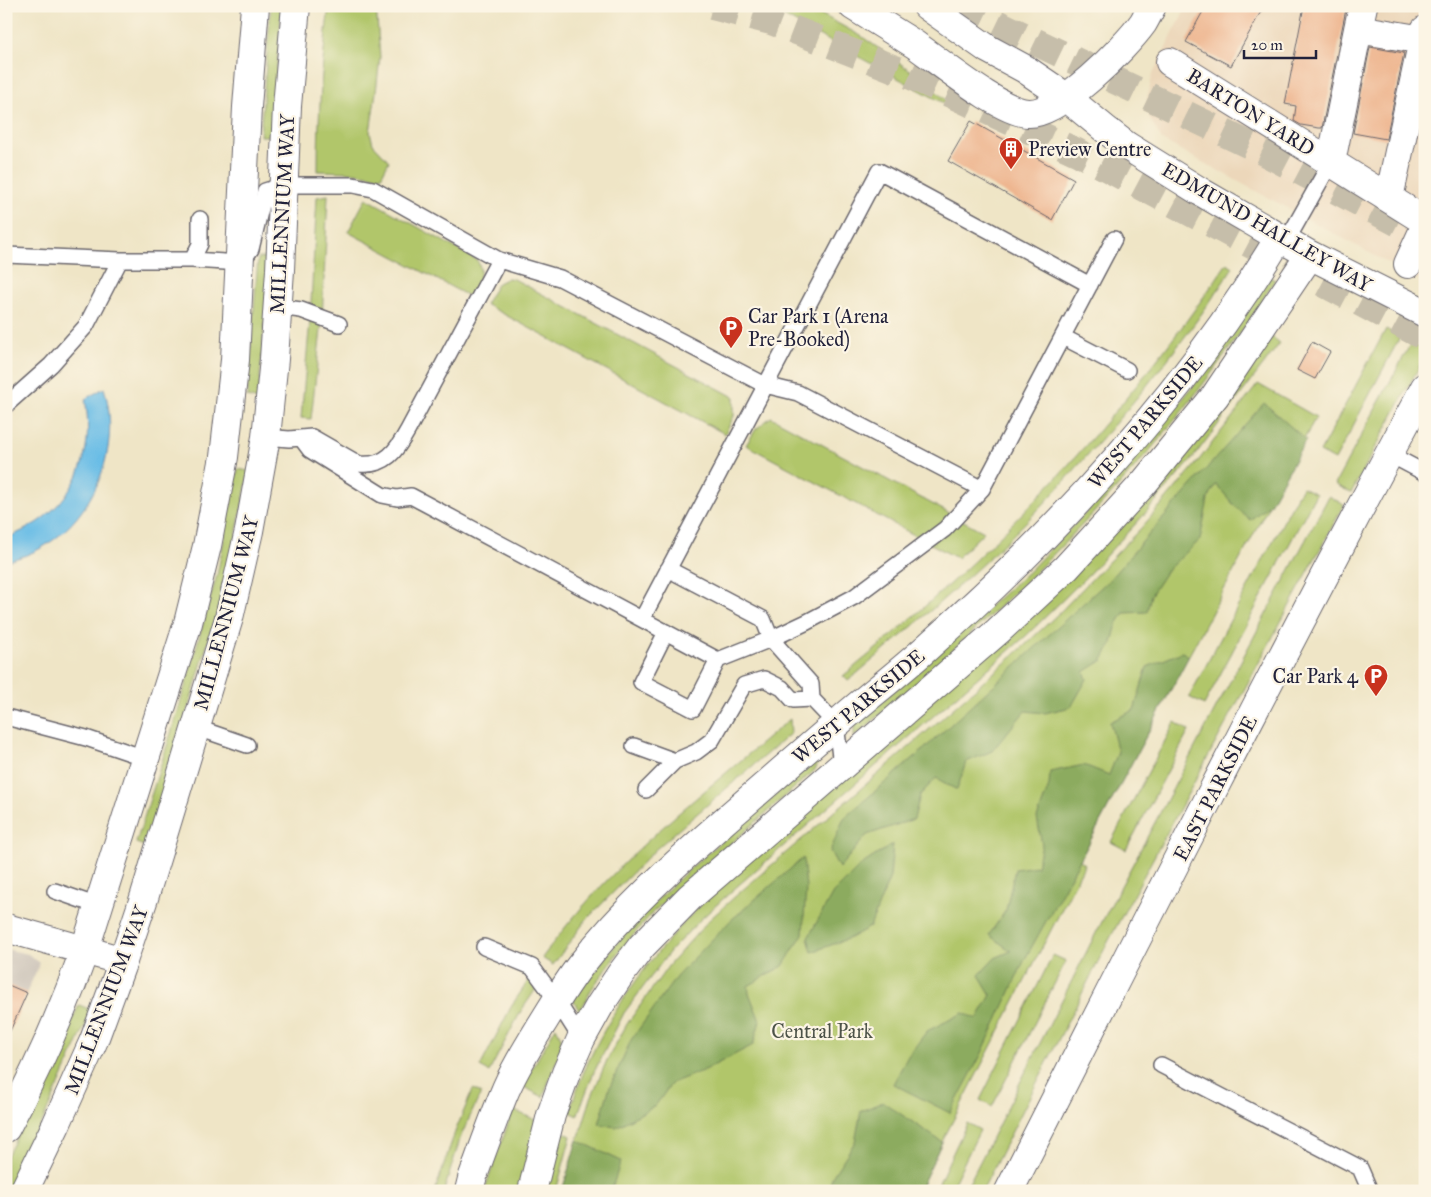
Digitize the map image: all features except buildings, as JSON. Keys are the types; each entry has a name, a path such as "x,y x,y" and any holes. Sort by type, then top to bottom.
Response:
{"street":[{"name":"MILLENNIUM WAY","path":"6,1128 40,1061 66,1000 84,950 188,623 207,546 224,457 235,360 247,107 255,6"},
{"name":"MILLENNIUM WAY","path":"24,1191 94,1040 123,961 229,618 249,530 266,437 278,307 287,106 296,6"},
{"path":"852,6 911,42 991,98 1008,108 1028,113 1046,110 1066,98 1092,76 1120,50 1143,22 1152,6"},
{"name":"EDMUND HALLEY WAY","path":"928,7 976,40 1025,69 1066,98 1127,146 1201,192 1310,255 1425,313"},
{"path":"1331,162 1360,17 1424,36 1389,198"},
{"name":"BARTON YARD","path":"1170,62 1425,221"},
{"path":"1408,264 1425,227"},
{"name":"WEST PARKSIDE","path":"469,1191 472,1178 504,1093 528,1047 584,961 605,936 644,894 685,855 836,724 932,644 1033,549 1148,423 1194,364 1283,240"},
{"name":"WEST PARKSIDE","path":"532,1191 551,1115 566,1073 581,1039 620,974 661,925 690,897 998,631 1052,580 1143,484 1216,396 1310,255"},
{"name":"EAST PARKSIDE","path":"1009,1191 1168,878 1425,386"},
{"path":"227,430 266,437"},
{"path":"6,928 123,961"}],"lane":[{"path":"1283,240 1331,162"},
{"path":"642,619 879,171 1090,285"},
{"path":"6,254 120,260 192,260 241,263 251,249 265,191 284,185 353,185 374,189 499,260 560,278 765,386 798,392 982,489"},
{"path":"192,260 200,244 200,220"},
{"path":"666,632 641,682 693,709 718,660 771,639 854,597 945,529 982,489 1114,239"},
{"path":"6,404 51,365 86,326 120,260"},
{"path":"266,437 312,437 359,464 372,463 390,456 397,449 408,430 499,260"},
{"path":"278,307 301,310 339,324"},
{"path":"1063,337 1127,370"},
{"path":"301,438 310,450 382,495 397,498 411,496 718,660"},
{"path":"1389,454 1425,473"},
{"path":"668,569 762,619 771,639 811,684 812,699 836,724 841,766"},
{"path":"646,790 675,761 696,752 712,740 744,685 764,679 782,688 793,700 812,699"},
{"path":"6,717 86,738 145,758"},
{"path":"195,727 247,745"},
{"path":"634,746 675,761"},
{"path":"55,890 98,906"},
{"path":"484,947 532,967 557,1001 581,1039"},
{"path":"1161,1065 1360,1168 1370,1191"}],"shaded area":[{"path":"1187,6 1425,6 1425,283 1162,140 1150,119 1147,100 1153,73"},
{"path":"6,949 28,954 40,963 6,1038"}],"green space":[{"path":"271,6 282,6 271,136 260,136"},
{"path":"329,6 376,6 380,57 370,132 373,144 389,161 381,177 348,172 318,171 321,88"},
{"path":"765,6 806,6 861,36 911,71 962,113"},
{"path":"328,195 322,321 311,419 301,418 310,320 317,197"},
{"path":"366,198 477,260 480,275 470,297 348,232"},
{"path":"258,258 270,258 258,400 247,397"},
{"path":"1227,263 1233,267 1183,339 1128,408 1044,504 975,571 848,681 843,676 950,583 1051,484 1143,377"},
{"path":"1270,277 1275,280 1231,346 1184,409 1134,468 1028,580 854,737 854,726 1028,572 1103,495 1200,378 1234,332"},
{"path":"508,278 514,279 734,397 734,416 725,434 485,304 498,283"},
{"path":"1386,329 1400,337 1335,460 1320,452"},
{"path":"1272,337 1280,343 1192,459 1142,517 1085,578 1027,635 734,889 671,950 624,1013 594,1072 577,1116 569,1112 585,1069 607,1026 632,986 677,930 1237,385"},
{"path":"1411,343 1425,350 1425,356 1351,493 1335,484"},
{"name":"Central Park","path":"1258,384 1316,417 1080,860 1085,864 942,1142 919,1191 562,1191 591,1098 607,1060 627,1024 669,965 709,920 1023,647 1062,610 1143,526 1192,469"},
{"path":"1264,403 1306,440 1270,504 1250,520 1216,484 1208,499 1200,540 1168,569 1151,595 1147,612 1124,613 1117,624 1112,643 1103,660 1084,672 1087,679 1071,707 1045,713 1025,711 992,751 966,762 957,790 936,778 920,795 914,819 867,835 839,868 830,851 844,818 924,749 1109,580"},
{"path":"771,417 984,532 957,558 746,445 756,429"},
{"path":"238,469 249,471 228,575 147,847 136,843 177,714 217,575"},
{"path":"1302,487 1316,494 1204,705 1189,697"},
{"path":"1329,496 1344,505 1108,942 982,1191 965,1191 1096,933"},
{"path":"1182,652 1189,656 1025,959 981,1055 950,1113 893,1084 908,1056 927,1031 963,1013 977,1019 991,995 979,975 995,958 1011,951 989,935 1006,910 1015,869 1037,866 1042,845 1037,818 1049,786 1050,772 1084,765 1109,775 1118,752 1110,722 1134,710 1147,667"},
{"path":"790,719 791,733 656,849 586,920 553,965 542,958 596,891 658,831"},
{"path":"1175,722 1189,731 1126,850 1111,842"},
{"path":"820,757 816,769 654,911 617,954 591,990 580,1012 573,1000 591,975 640,917 713,848"},
{"path":"893,844 890,877 870,927 850,938 812,952 808,938 833,893 861,865"},
{"path":"803,858 806,887 803,934 783,966 748,986 760,1021 753,1045 707,1069 672,1083 655,1106 616,1127 599,1124 609,1089 631,1040 677,976 730,921"},
{"path":"1053,955 1066,961 992,1107 980,1100"},
{"path":"529,980 538,986 521,1011 489,1072 480,1067 512,1005"},
{"path":"79,1005 92,1010 30,1146 8,1191 6,1191 6,1158 37,1097"},
{"path":"556,1027 561,1037 561,1049 543,1097 522,1086"},
{"path":"473,1089 481,1093 461,1136 444,1191 435,1191 455,1132"},
{"path":"883,1102 942,1142 919,1191 829,1191 832,1177 855,1142 861,1111"},
{"path":"513,1110 538,1121 521,1191 484,1191"},
{"path":"967,1123 980,1130 950,1191 935,1191"},
{"path":"561,1131 571,1136 556,1191 547,1191"},
{"path":"577,1140 621,1161 611,1191 562,1191"}],"water":[{"path":"104,388 109,415 109,443 103,470 92,496 76,518 56,538 33,552 6,561 6,538 28,528 46,516 61,501 73,484 82,465 86,444 88,422 85,399"}],"tunnel":[{"path":"712,6 771,21 905,73 1077,152 1425,337"},
{"path":"959,6 1266,153 1425,237"}],"place":[{"name":"Preview Centre","path":"1011,170"},
{"name":"Car Park 1 (Arena Pre-Booked)","path":"731,349"},
{"name":"Car Park 4","path":"1376,697"}]}
